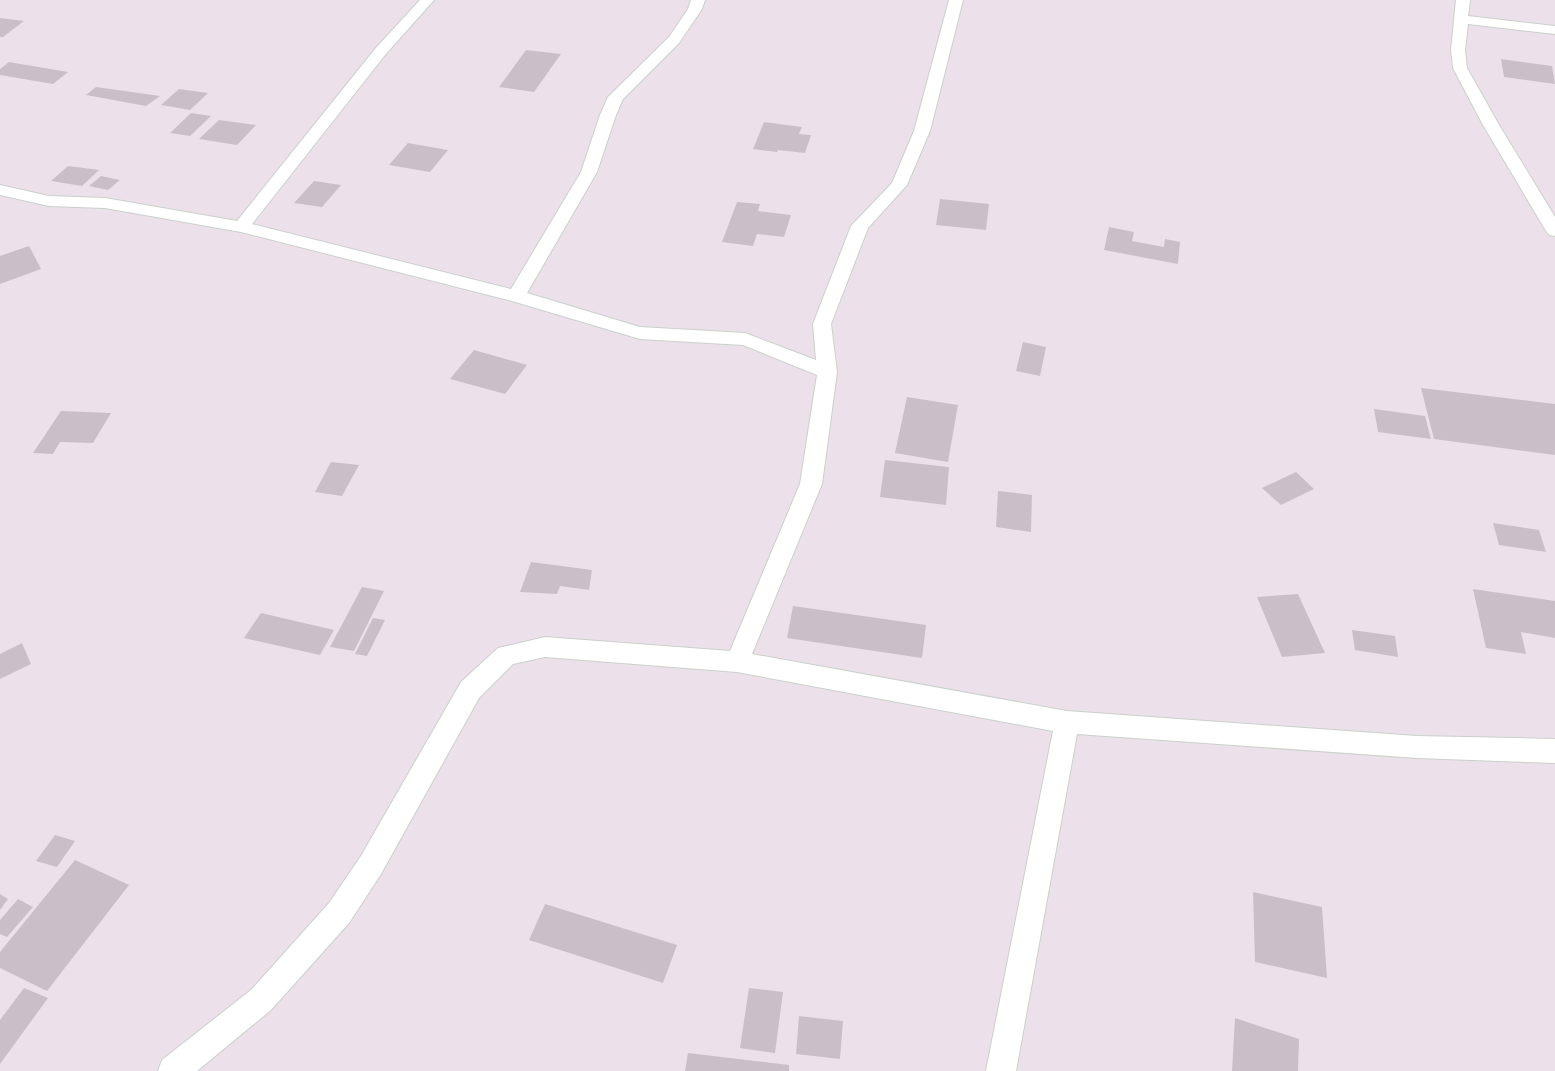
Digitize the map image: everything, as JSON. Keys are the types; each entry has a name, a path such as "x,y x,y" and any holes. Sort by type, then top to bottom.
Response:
{"street":[{"path":"241,227 380,52 427,0"},
{"path":"516,296 589,172 616,96 674,40 695,9 698,0"},
{"path":"737,662 811,484 828,372 822,324 860,226 899,184 922,131 956,0"},
{"path":"1463,0 1458,50 1460,68 1491,125 1555,230"},
{"path":"1461,19 1555,30"},
{"path":"0,190 50,201 105,204 241,227 516,296 640,333 745,339 828,372"},
{"path":"174,1071 261,1000 339,913 371,865 470,690 506,655 545,647 737,662 1067,722 1417,747 1555,751"},
{"path":"1000,1071 1067,722"}],"building":[{"path":"0,18 24,21 3,37 0,37"},
{"path":"526,50 561,54 534,92 499,87"},
{"path":"1501,59 1552,66 1555,84 1504,77"},
{"path":"9,62 68,72 53,84 0,75 0,69"},
{"path":"96,87 160,96 146,106 86,95"},
{"path":"179,89 208,93 190,110 161,105"},
{"path":"191,113 211,116 190,136 170,133"},
{"path":"219,120 256,125 237,145 199,139"},
{"path":"764,122 802,127 799,134 811,135 805,153 753,149"},
{"path":"408,143 448,150 430,172 389,165"},
{"path":"68,166 99,170 82,186 51,181"},
{"path":"101,176 120,180 108,190 89,186"},
{"path":"314,181 341,185 322,207 294,203"},
{"path":"940,199 989,204 986,230 936,225"},
{"path":"737,202 760,204 758,211 791,215 784,237 757,234 753,246 722,242"},
{"path":"1109,227 1134,232 1132,241 1164,247 1165,239 1180,242 1178,264 1104,250"},
{"path":"29,246 41,269 0,284 0,256"},
{"path":"1023,342 1046,347 1040,376 1016,371"},
{"path":"474,350 527,365 505,394 450,379"},
{"path":"1421,388 1555,404 1555,455 1434,439"},
{"path":"907,397 958,405 948,462 895,453"},
{"path":"1374,409 1425,416 1431,439 1378,432"},
{"path":"61,411 111,413 93,443 60,442 53,454 33,453"},
{"path":"885,460 949,467 946,505 880,497"},
{"path":"331,462 359,465 342,496 315,492"},
{"path":"1296,472 1314,489 1281,505 1262,488"},
{"path":"998,491 1032,495 1031,532 996,527"},
{"path":"1493,523 1539,530 1546,552 1499,545"},
{"path":"531,562 592,570 589,590 560,586 557,594 520,592"},
{"path":"362,587 384,591 354,651 330,647"},
{"path":"1473,589 1555,601 1555,638 1521,632 1526,654 1486,648"},
{"path":"1298,594 1325,653 1282,657 1257,597"},
{"path":"793,606 926,625 922,658 787,638"},
{"path":"261,613 334,630 320,655 244,638"},
{"path":"373,618 385,620 367,656 355,654"},
{"path":"1352,630 1395,636 1398,657 1355,650"},
{"path":"22,643 31,664 0,679 0,654"},
{"path":"55,835 75,841 57,867 36,861"},
{"path":"75,860 129,885 47,991 0,968 0,952"},
{"path":"1253,892 1322,907 1327,978 1255,962"},
{"path":"0,894 8,899 0,910"},
{"path":"18,899 33,907 7,937 0,934 0,920"},
{"path":"545,904 677,945 663,983 529,940"},
{"path":"24,988 48,998 0,1064 0,1020"},
{"path":"749,988 783,992 775,1053 740,1048"},
{"path":"799,1016 843,1021 840,1059 796,1054"},
{"path":"1235,1018 1299,1039 1298,1071 1232,1071"},
{"path":"688,1053 789,1065 789,1071 685,1071"}]}
